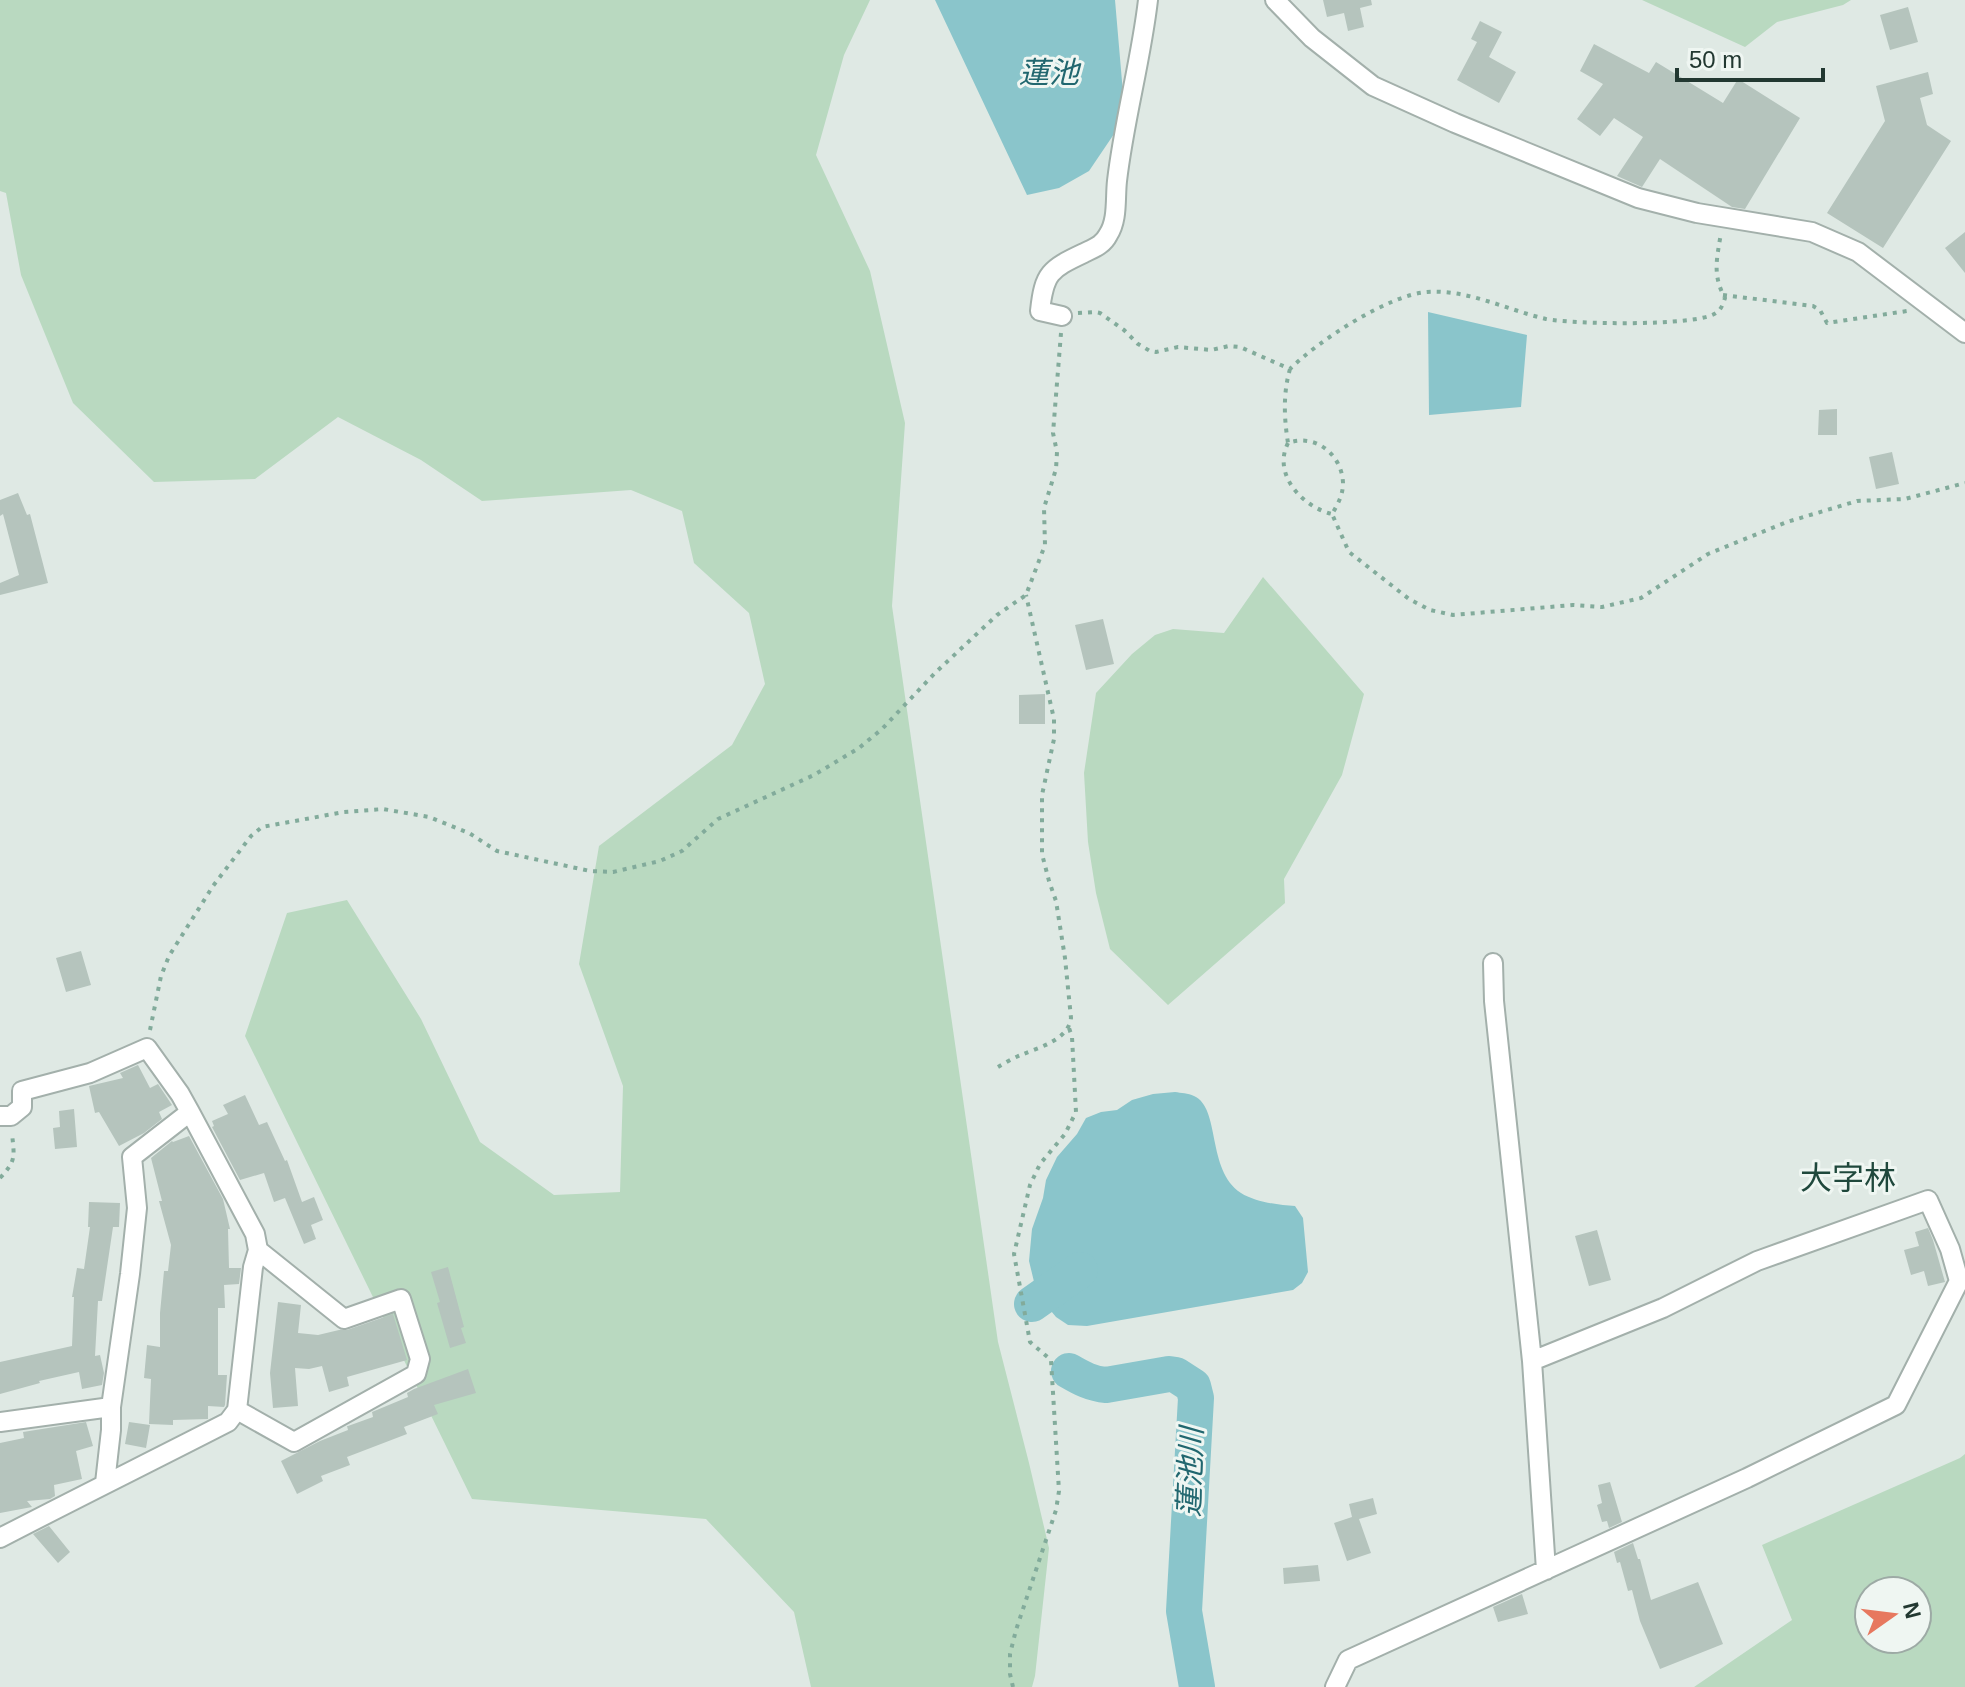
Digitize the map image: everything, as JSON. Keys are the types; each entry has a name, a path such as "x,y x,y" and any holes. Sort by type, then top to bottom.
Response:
{"street":[{"path":"1062,316 1040,311 1042,290 1046,278 1057,268 1099,246 1110,234 1148,0"},
{"path":"1275,0 1312,38 1373,86 1638,198 1697,213 1812,232 1858,252 1965,333"},
{"path":"1493,963 1494,1001 1532,1361 1546,1570"},
{"path":"0,1538 228,1422 237,1410 253,1267 258,1250 255,1234 190,1112 147,1048 90,1073 22,1091 22,1107 6,1116"},
{"path":"105,1483 111,1407 137,1208 132,1157 190,1112"},
{"path":"1335,1687 1348,1660 1760,1472 1896,1405 1959,1281 1950,1249 1928,1200 1757,1261 1663,1308 1532,1361"},
{"path":"237,1410 294,1442 416,1374 420,1359 401,1299 344,1319 258,1250"},
{"path":"0,1422 111,1407"}],"path":[{"path":"1332,514 1319,511 1304,500 1292,486 1284,461 1288,443 1285,397 1290,369 1298,361 1372,311 1412,294 1447,292 1570,322 1687,322 1710,316 1719,312 1725,298 1716,272 1724,217"},
{"path":"1723,295 1813,306 1820,310 1827,323 1910,310 1924,301"},
{"path":"1013,1687 1010,1654 1056,1510 1059,1491 1051,1360 1030,1342 1014,1254 1030,1185 1040,1164 1065,1134 1076,1112 1066,973 1056,901 1042,854 1042,795 1054,739 1054,719 1026,595 1045,545 1044,508 1056,469 1054,402 1062,316 1100,313 1150,351 1178,347 1211,350 1240,347 1290,369"},
{"path":"1288,443 1308,440 1321,444 1338,465 1343,481 1341,499 1332,514"},
{"path":"1332,514 1349,552 1409,599 1430,610 1453,615 1573,605 1602,607 1641,598 1708,554 1787,522 1857,501 1905,499 1965,483"},
{"path":"147,1048 161,976 169,956 213,886 251,836 262,827 344,812 383,809 429,817 469,833 497,851 590,871 613,872 660,861 682,851 718,819 814,775 859,748 997,615 1026,595"},
{"path":"998,1067 1059,1038 1069,1028"},
{"path":"0,1178 14,1160 6,1116"}],"green space":[{"path":"0,0 870,0 844,55 816,155 870,271 905,423 892,606 998,1342 1049,1548 1032,1687 811,1687 794,1612 706,1519 472,1499 245,1036 287,913 347,900 421,1019 480,1142 554,1195 620,1192 623,1086 579,964 599,846 732,745 765,684 749,613 694,563 682,511 631,490 482,501 421,460 338,417 255,479 154,482 73,403 21,275 6,193 0,191"},
{"path":"1642,0 1851,0 1843,5 1777,22 1745,47"},
{"path":"1263,577 1364,694 1342,775 1284,879 1285,903 1168,1005 1110,949 1096,893 1088,842 1084,773 1096,693 1132,654 1155,635 1173,629 1224,633"},
{"path":"1965,1454 1965,1687 1694,1687 1792,1620 1762,1545"}],"water":[{"name":"蓮池","path":"935,0 1115,0 1123,93 1114,134 1089,171 1059,188 1027,195"},
{"path":"1428,312 1527,335 1521,407 1429,415"},
{"path":"1175,1092 1192,1095 1202,1103 1230,1183 1253,1199 1295,1206 1303,1218 1308,1272 1302,1283 1293,1290 1087,1326 1068,1325 1056,1317 1037,1294 1029,1261 1032,1229 1046,1180 1057,1157 1086,1118 1117,1110 1132,1100"}],"building":[{"path":"1323,0 1371,0 1372,5 1360,8 1364,27 1348,31 1344,13 1327,17"},
{"path":"1908,7 1918,42 1890,50 1880,15"},
{"path":"1480,21 1502,32 1489,57 1516,72 1499,103 1457,80 1477,42 1471,39"},
{"path":"1594,44 1649,73 1656,62 1723,103 1738,79 1800,118 1745,209 1732,207 1660,159 1642,187 1617,176 1643,137 1614,118 1600,136 1577,119 1603,84 1580,71"},
{"path":"1928,72 1933,94 1920,98 1927,125 1951,141 1883,248 1827,213 1885,121 1876,86"},
{"path":"1965,232 1965,273 1945,248"},
{"path":"1837,409 1837,435 1818,435 1819,410"},
{"path":"1892,452 1899,484 1876,489 1869,457"},
{"path":"18,493 27,515 30,514 48,583 0,595 0,583 19,575 3,514 0,516 0,500"},
{"path":"1103,619 1114,664 1086,670 1075,625"},
{"path":"1045,694 1045,724 1019,724 1019,695"},
{"path":"81,951 91,985 66,992 56,958"},
{"path":"138,1065 150,1088 158,1084 172,1105 159,1112 162,1119 144,1133 119,1146 99,1112 95,1113 89,1086 123,1078 120,1073"},
{"path":"245,1095 259,1125 267,1122 287,1160 302,1202 314,1197 323,1220 311,1225 316,1239 304,1244 285,1198 274,1202 264,1173 240,1180 212,1127 212,1121 228,1114 223,1105"},
{"path":"74,1109 77,1147 55,1149 53,1128 60,1127 59,1111"},
{"path":"189,1136 223,1199 230,1229 229,1268 241,1268 239,1284 224,1285 225,1308 218,1308 218,1375 227,1375 225,1405 208,1406 208,1419 173,1420 173,1425 149,1424 151,1379 144,1378 147,1345 160,1347 164,1271 168,1271 171,1245 151,1158 172,1141"},
{"path":"89,1202 120,1203 119,1227 113,1227 102,1301 98,1301 95,1356 100,1355 104,1373 102,1385 82,1389 79,1372 0,1394 0,1362 72,1346 72,1297 77,1268 84,1269 90,1227"},
{"path":"1928,1228 1945,1282 1928,1286 1924,1271 1911,1275 1904,1250 1919,1246 1915,1232"},
{"path":"1597,1230 1611,1280 1589,1286 1575,1236"},
{"path":"448,1267 466,1343 450,1348 431,1272"},
{"path":"278,1302 301,1305 298,1333 318,1335 347,1330 393,1314 407,1360 347,1377 349,1386 329,1392 322,1366 295,1368 298,1406 273,1408 270,1373"},
{"path":"468,1369 476,1393 434,1405 438,1414 404,1427 407,1434 347,1457 350,1465 321,1476 323,1481 297,1494 281,1461 348,1430 347,1426 373,1417 372,1412 408,1397 407,1393 414,1389"},
{"path":"86,1422 93,1446 76,1451 82,1479 54,1485 55,1496 27,1501 32,1507 0,1513 0,1443 24,1438 23,1432"},
{"path":"129,1422 150,1425 146,1448 125,1444"},
{"path":"1610,1482 1622,1522 1609,1528 1607,1521 1602,1522 1597,1505 1602,1503 1598,1485"},
{"path":"1373,1498 1377,1514 1359,1519 1371,1553 1347,1561 1334,1523 1352,1517 1349,1504"},
{"path":"49,1526 70,1552 58,1563 33,1534"},
{"path":"1633,1543 1651,1600 1698,1582 1723,1644 1660,1669 1640,1621 1632,1590 1628,1591 1614,1552"},
{"path":"1318,1565 1320,1581 1284,1584 1283,1568"},
{"path":"1522,1594 1528,1614 1498,1622 1493,1607"}],"waterway":[{"name":"蓮池川","path":"1032,1304 1080,1270"},
{"name":"蓮池川","path":"1069,1371 1106,1385 1169,1374 1193,1386 1196,1398 1184,1611 1197,1687"}],"district":[{"name":"大字林","path":"1848,1178"}]}
